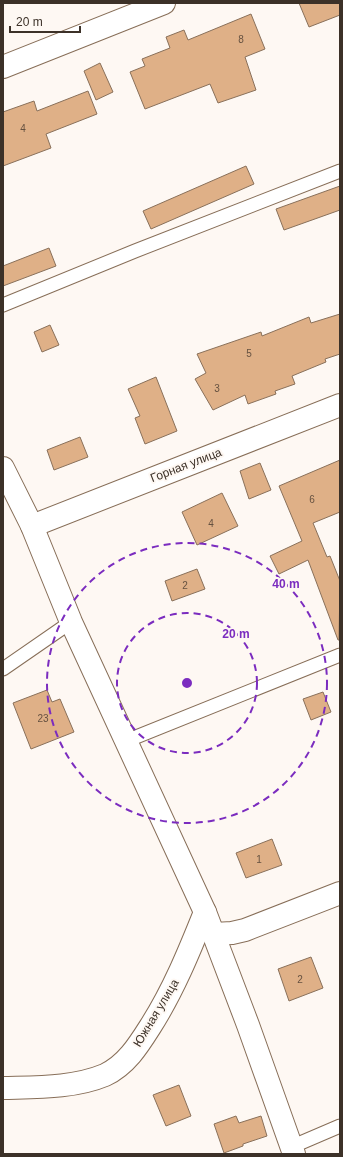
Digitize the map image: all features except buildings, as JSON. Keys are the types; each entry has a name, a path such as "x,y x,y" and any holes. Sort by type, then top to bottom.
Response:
{"street":[{"path":"3,67 164,3"},
{"name":"Горная улица","path":"32,526 340,405"},
{"path":"3,468 32,526 71,622 205,912 293,1151"},
{"path":"214,934 232,933 246,930 340,893"},
{"name":"Южная улица","path":"3,1088 77,1083 104,1075 119,1066 138,1046 168,996 184,966 205,912"}],"lane":[{"path":"3,305 142,248 340,172"},
{"path":"3,669 71,622"},
{"path":"126,741 340,656"},
{"path":"293,1151 340,1126"}]}
